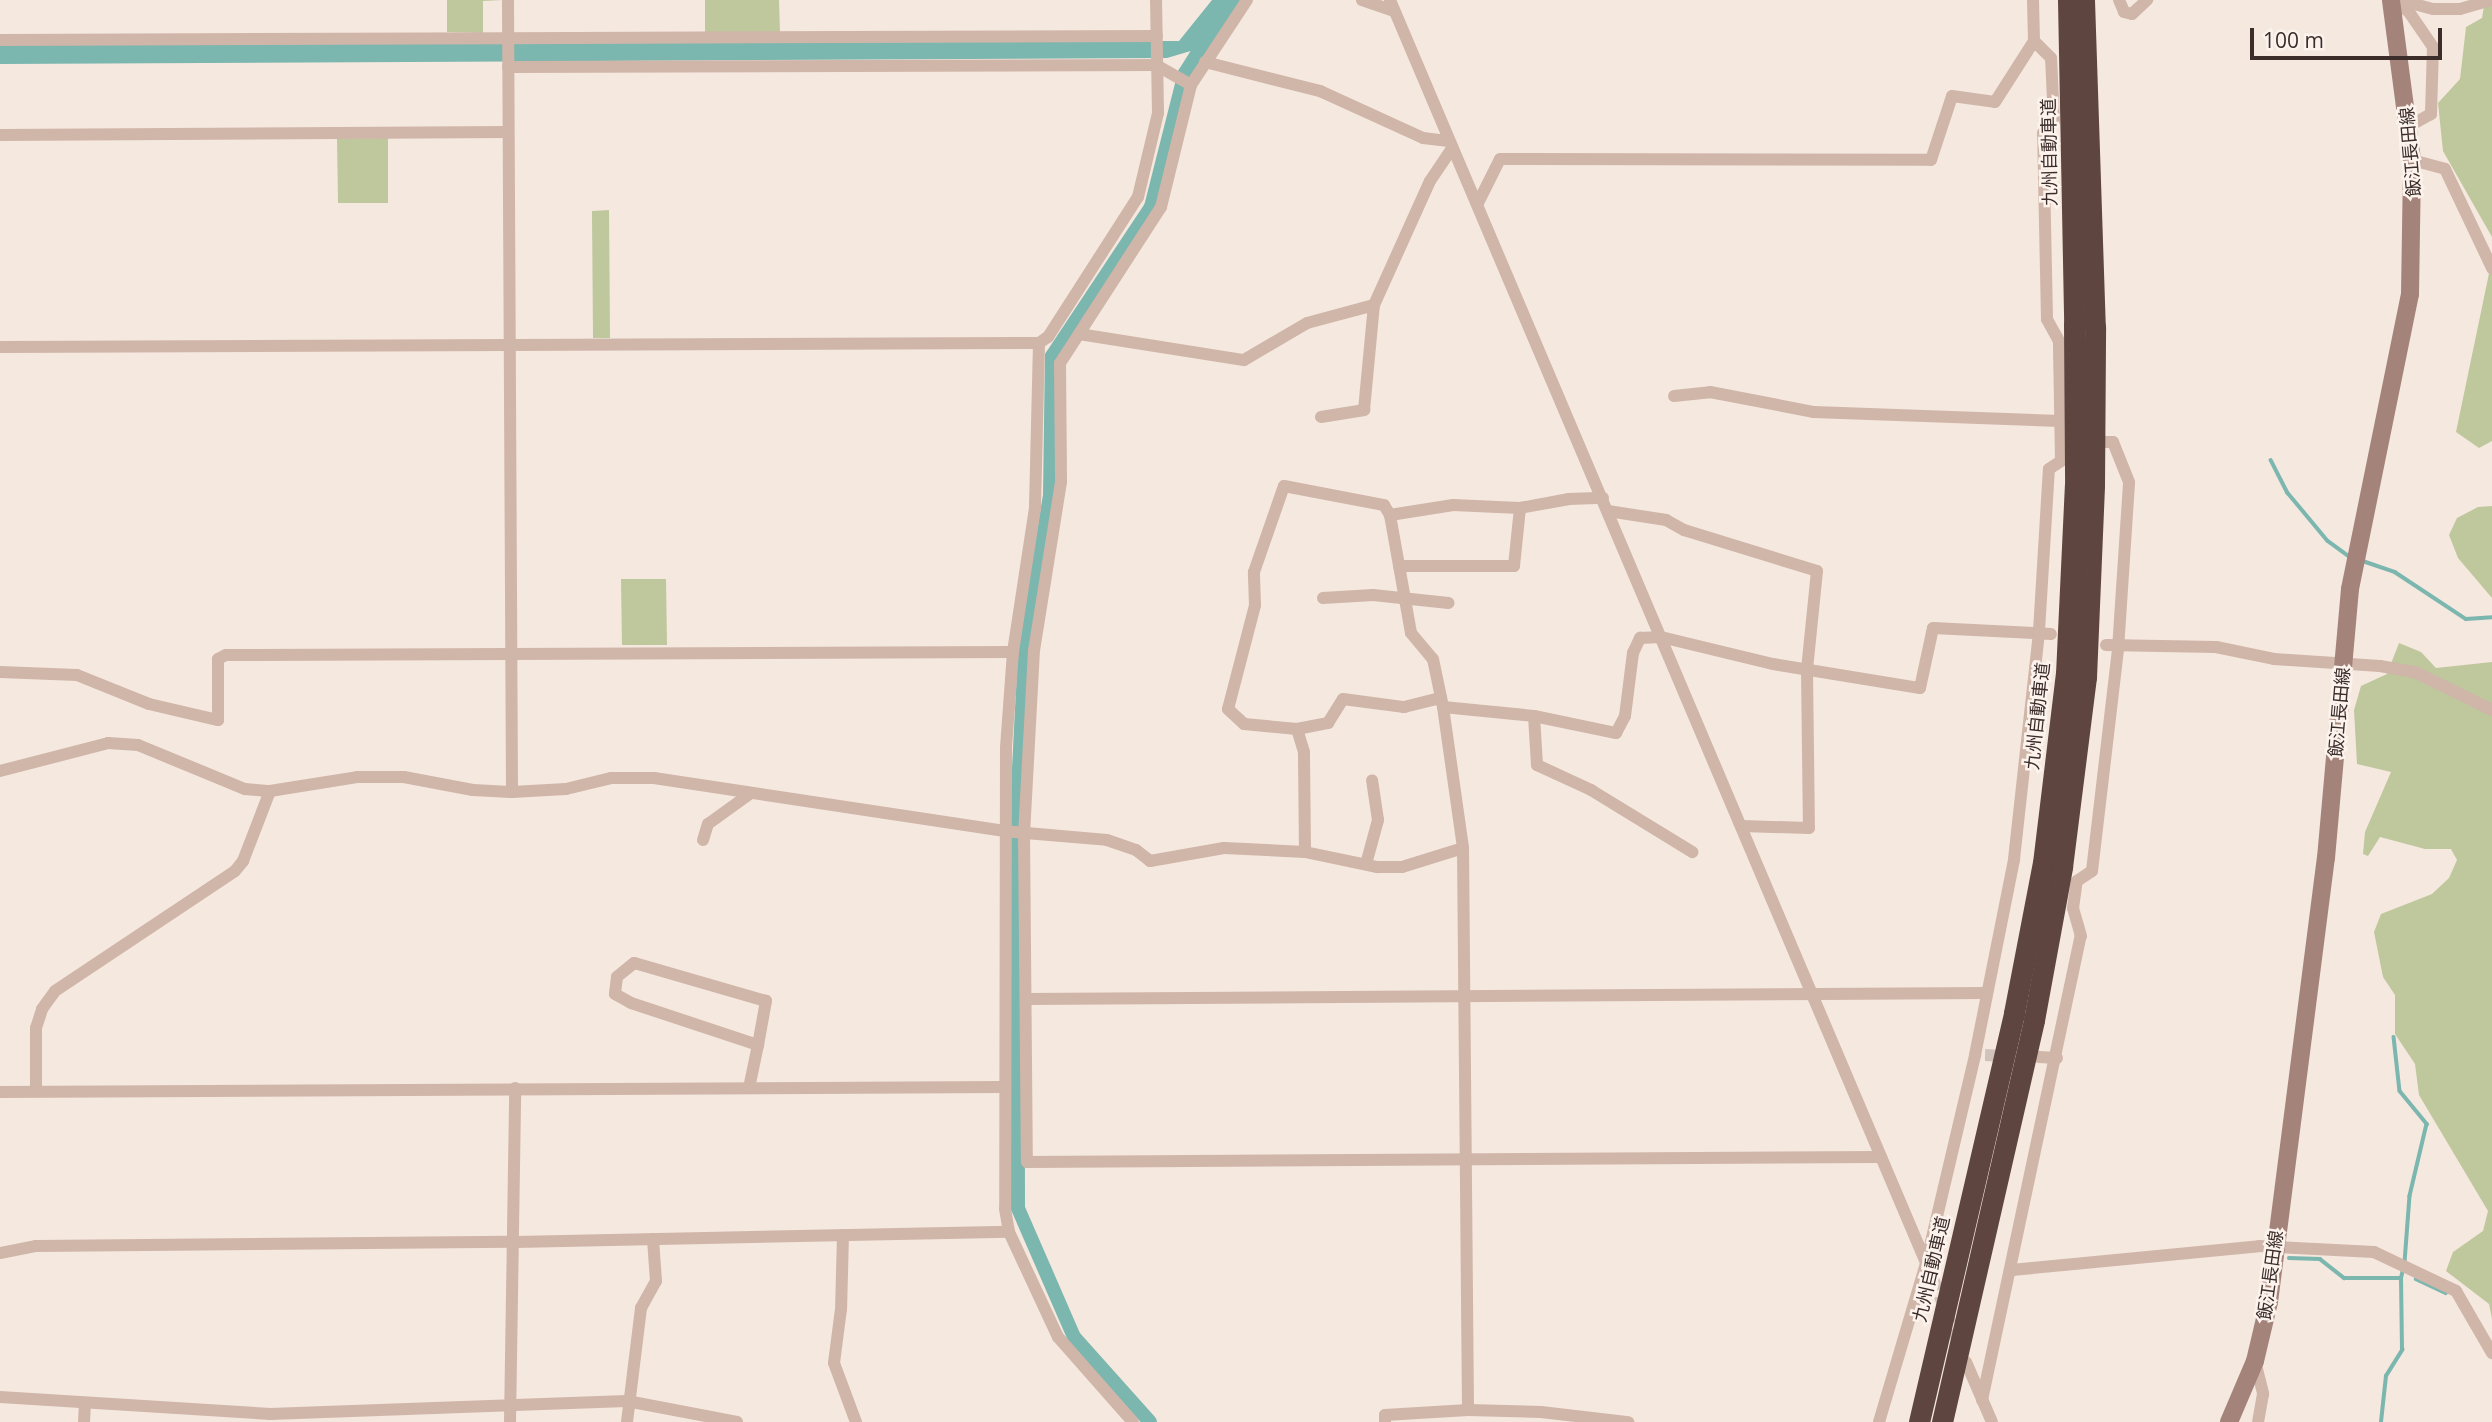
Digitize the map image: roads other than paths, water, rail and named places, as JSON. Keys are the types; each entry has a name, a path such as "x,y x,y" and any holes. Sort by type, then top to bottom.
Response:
{"highway":[{"name":"九州自動車道","path":"2068,0 2078,45"},
{"name":"九州自動車道","path":"1942,1422 2034,1020 2062,867 2086,677 2084,326 2078,45 2084,0"},
{"name":"九州自動車道","path":"1919,1422 2014,1013 2043,863 2085,485"}],"main road":[{"name":"飯江長田線","path":"2230,1422 2255,1362 2269,1302 2326,858 2343,661 2356,552 2410,294 2412,160 2392,0"}],"street":[{"path":"508,0 512,792"},
{"path":"0,347 1039,343 1048,337 1138,197 1158,113 1157,0"},
{"path":"1247,0 1191,85 1160,207 1060,363 1061,482 1034,650 1024,833 1027,1162 1881,1157"},
{"path":"1352,0 1392,5 1933,1279"},
{"path":"1478,203 1500,159 1931,160 1952,96 1995,102 2034,41 2033,0"},
{"path":"2119,0 2124,12 2132,13 2147,0"},
{"path":"2392,0 2409,12 2433,47 2431,114 2408,127"},
{"path":"2399,0 2433,9 2460,9 2492,0"},
{"path":"0,40 1157,36"},
{"path":"1879,1422 1926,1263 1980,1055 1986,993 2014,859 2045,633 2049,469 2061,461 2062,442 2059,341 2047,319 2046,306 2043,133 2054,121 2051,58 2034,41"},
{"path":"1205,62 1320,91 1423,138 1451,145"},
{"path":"508,66 1156,65 1191,85"},
{"path":"0,135 508,132"},
{"path":"1321,417 1364,410 1374,305 1425,191 1451,145"},
{"path":"2412,160 2445,169 2492,268"},
{"path":"1079,334 1244,360 1307,323 1374,305"},
{"path":"1039,343 1035,508 1013,652 1003,831 1004,1087 1009,1232 1058,1337 1133,1422"},
{"path":"1674,396 1710,392 1814,412 2060,421"},
{"path":"1982,1400 2012,1270 2081,936 2073,908 2077,881 2092,871 2129,482 2113,442 2062,442"},
{"path":"1468,1410 1464,848 1442,702 1433,660 1411,633 1390,515 1374,501 1309,488 1284,486 1278,493 1254,572 1255,605 1228,709 1244,724 1297,729 1328,723 1343,699 1404,707 1442,702 1534,716 1604,733 1620,731 1640,638 1661,637 1807,670 1920,688 1933,628 2045,633"},
{"path":"1390,515 1453,505 1520,508 1569,499 1603,498"},
{"path":"1399,566 1514,566 1520,508"},
{"path":"1608,511 1666,520 1684,530 1817,571 1807,670 1809,828 1742,827"},
{"path":"1323,597 1353,594 1449,603"},
{"path":"2112,647 2216,647 2274,659 2343,661 2415,672 2492,710"},
{"path":"0,672 77,675 137,700 218,720 218,659 226,655 1013,652"},
{"path":"1534,716 1537,765 1591,790 1692,852"},
{"path":"1297,729 1304,752 1305,852"},
{"path":"0,771 108,743 138,745 245,789 270,791 357,777 392,777 512,792 566,789 621,778 751,793 1003,831 1107,840 1136,850 1150,861 1224,848 1305,852 1366,864 1402,867 1464,848"},
{"path":"1366,864 1378,820 1372,780"},
{"path":"36,1089 36,1028 42,1009 55,991 235,871 243,861 270,791"},
{"path":"703,840 717,815 751,793"},
{"path":"749,1088 758,1045 766,1001 634,963 617,977 615,994 631,1003 758,1045"},
{"path":"1026,999 1986,993"},
{"path":"2039,1057 2057,1058"},
{"path":"0,1092 36,1089 1004,1087"},
{"path":"510,1422 516,1242 515,1088"},
{"path":"0,1253 36,1246 516,1242 1009,1232"},
{"path":"843,1235 841,1309 834,1363 856,1422"},
{"path":"627,1422 627,1401 641,1308 656,1280 653,1240"},
{"path":"2012,1270 2275,1246 2374,1252 2456,1291 2492,1353"},
{"path":"1966,1362 1992,1422"},
{"path":"2255,1362 2263,1394 2258,1422"},
{"path":"0,1397 270,1414 510,1402 627,1401 737,1422"},
{"path":"84,1422 85,1403"},
{"path":"1385,1422 1385,1415 1468,1410 1541,1412 1628,1422"}],"water":[{"path":"1212,0 1243,0 1214,40 1204,35 1194,50 1167,58 0,64 0,45 1179,41"}],"waterway":[{"path":"1150,1422 1074,1337 1018,1208 1017,808 1025,648 1050,495 1052,356 1151,207 1185,73 1231,0"},
{"path":"2271,460 2288,493 2328,541 2350,557"},
{"path":"2360,560 2395,572 2466,619 2492,617"},
{"path":"2394,1037 2400,1091 2427,1124 2410,1196 2405,1263"},
{"path":"2289,1258 2320,1259 2344,1278 2401,1278 2403,1270"},
{"path":"2381,1422 2386,1376 2402,1350 2401,1278"},
{"path":"2416,1279 2446,1293"}],"tunnel":[{"path":"1985,1055 2007,1056"},
{"path":"1933,1279 1959,1344"}]}
